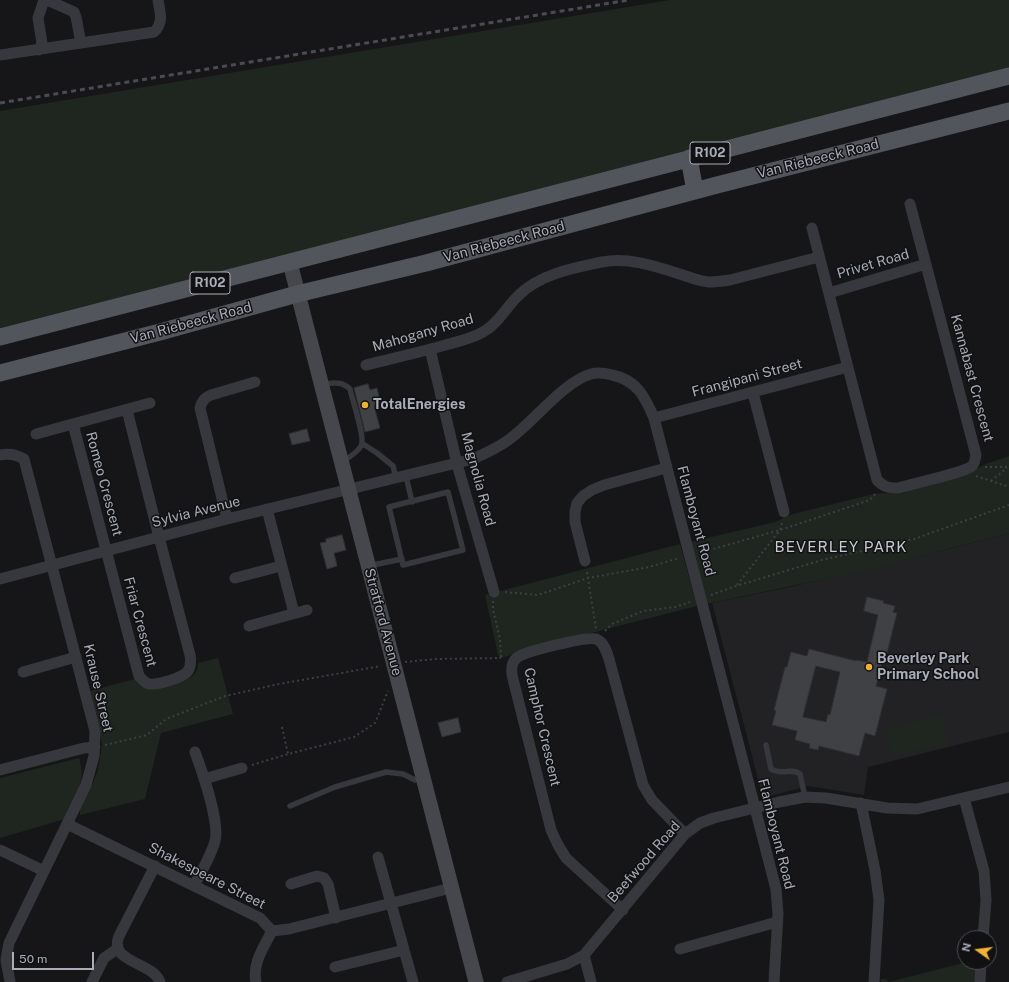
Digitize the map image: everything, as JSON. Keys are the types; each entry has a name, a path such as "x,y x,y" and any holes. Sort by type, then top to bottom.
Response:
{"main road":[{"name":"R102","path":"0,337 1009,76"},
{"name":"Van Riebeeck Road","path":"0,373 160,332 297,294 433,261 695,191 1009,111"},
{"path":"689,158 695,191"}],"street":[{"path":"39,50 42,43 38,18 45,0 74,12 81,43"},
{"path":"0,55 154,32 157,29 161,19 158,0"},
{"name":"Kannabast Crescent","path":"910,204 974,445 976,455 975,461 966,469"},
{"path":"812,228 877,480 883,486 898,488 966,469"},
{"name":"Mahogany Road","path":"366,365 467,339 483,332 500,318 518,296 529,286 553,275 582,267 620,260 637,262 699,280 718,282 819,257"},
{"name":"Stratford Avenue","path":"290,263 476,982"},
{"name":"Privet Road","path":"829,293 926,264"},
{"name":"Magnolia Road","path":"430,349 457,464 494,592"},
{"name":"Frangipani Street","path":"654,418 848,368"},
{"name":"Flamboyant Road","path":"348,490 474,459 510,439 566,388 578,379 591,374 602,373 616,375 635,386 645,398 654,418 776,889 778,906 774,982"},
{"path":"227,519 200,408 201,402 205,397 211,394 255,382"},
{"path":"753,393 784,512"},
{"name":"Romeo Crescent","path":"36,434 150,403"},
{"path":"127,410 159,537"},
{"name":"Romeo Crescent","path":"73,424 106,550"},
{"name":"Krause Street","path":"0,455 10,453 24,459 95,731 95,747 91,771 86,785 9,943 6,960 10,982"},
{"path":"585,560 575,522 575,512 578,503 583,496 604,485 666,468"},
{"name":"Sylvia Avenue","path":"0,579 227,519 348,490"},
{"path":"267,510 294,613"},
{"name":"Friar Crescent","path":"106,550 139,676 148,684 181,677 187,673 190,668 190,655 159,537"},
{"path":"235,578 281,566"},
{"path":"249,626 307,610"},
{"name":"Camphor Crescent","path":"598,640 586,638 550,646 518,657 513,663 511,669 551,830 566,858 623,910"},
{"path":"598,640 604,646 609,659 643,785 652,800 685,834"},
{"path":"23,672 76,656"},
{"path":"0,770 84,748 95,747"},
{"path":"194,886 211,852 216,835 216,827 204,779 195,752"},
{"path":"204,779 242,768"},
{"name":"Beefwood Road","path":"507,982 567,964 584,955 685,834 694,827 707,821 754,808 805,797 826,798 887,808 918,809 1009,787"},
{"path":"964,798 984,871 986,900 984,930"},
{"path":"861,803 875,870 879,900 874,982"},
{"name":"Shakespeare Street","path":"67,824 260,918 272,931"},
{"path":"0,850 44,871"},
{"path":"378,857 412,982"},
{"path":"155,866 117,940 118,949 122,955 154,972 160,982"},
{"path":"291,884 317,876 324,878 328,884 336,918"},
{"path":"256,982 254,973 257,961 272,931 289,929 336,918 451,888"},
{"path":"680,948 777,922"},
{"path":"92,982 104,958 118,949"},
{"path":"335,967 404,950"},
{"path":"584,955 591,982"},
{"path":"980,982 981,970"}],"lane":[{"path":"321,384 339,383 350,389 362,433 363,444 361,448 341,463"},
{"path":"363,444 393,466 401,477 412,502"},
{"path":"448,492 463,550 403,565 389,507 412,502 448,492"},
{"path":"368,567 402,559"},
{"path":"766,745 771,769 780,773 792,770 798,772 800,774 805,797"},
{"path":"290,806 336,787 386,772 403,774 415,780"}],"path":[{"path":"966,469 1009,467"},
{"path":"990,481 1009,467"},
{"path":"966,469 990,481 1009,487"},
{"path":"598,640 612,624 643,611 675,607 700,600 736,586 822,560 914,538 1009,505"},
{"path":"736,586 780,530 784,512"},
{"path":"585,560 591,606 598,640"},
{"path":"494,592 493,610 500,639 501,658"},
{"path":"402,663 436,659 518,657"},
{"path":"95,747 113,744 147,734 166,719 225,696 279,684 386,665"},
{"path":"242,768 288,754 354,737 375,723 388,691"},
{"path":"282,727 288,754"}],"shaded area":[{"path":"670,0 1009,0 1009,71 0,328 0,111"},
{"path":"1009,456 1009,533 868,570 706,604 690,542 775,522 793,514 874,494 898,492 964,475 986,464"},
{"name":"Beverley Park Primary School","path":"1009,533 1009,732 868,767 864,795 808,786 770,796 761,790 712,603 790,587"},
{"path":"680,544 697,606 525,650 499,659 485,595"},
{"path":"218,658 233,714 161,733 145,799 80,815 80,807 98,770 102,745 90,691 135,679 140,686 143,687 189,678 196,672 198,663"},
{"path":"942,715 949,743 891,757 885,729"},
{"path":"79,758 82,775 81,782 76,797 65,819 0,838 0,778"},
{"path":"957,965 957,970 977,970 976,982 889,982"},
{"path":"881,979 885,979 889,982 881,982"}],"building":[{"path":"368,384 370,390 377,388 381,405 374,406 380,428 365,432 354,388"},
{"path":"307,429 310,441 292,445 289,434"},
{"path":"342,535 346,550 334,553 337,566 327,569 320,543 326,542 326,539"},
{"path":"867,597 884,601 883,603 895,606 893,612 897,613 886,657 884,656 876,686 887,689 875,736 865,733 859,756 819,746 818,750 809,748 810,744 795,740 797,731 772,725 776,711 774,710 785,667 787,667 791,652 807,656 809,649 856,661 867,662 878,615 864,611","holes":["816,666 840,672 830,715 828,714 826,722 803,717"]},
{"path":"458,718 461,732 442,737 438,723"}],"railway":[{"path":"0,103 629,0"}],"place":[{"name":"TotalEnergies","path":"365,405"},
{"name":"Beverley Park Primary School","path":"869,667"}],"district":[{"name":"BEVERLEY PARK","path":"841,547"}]}
